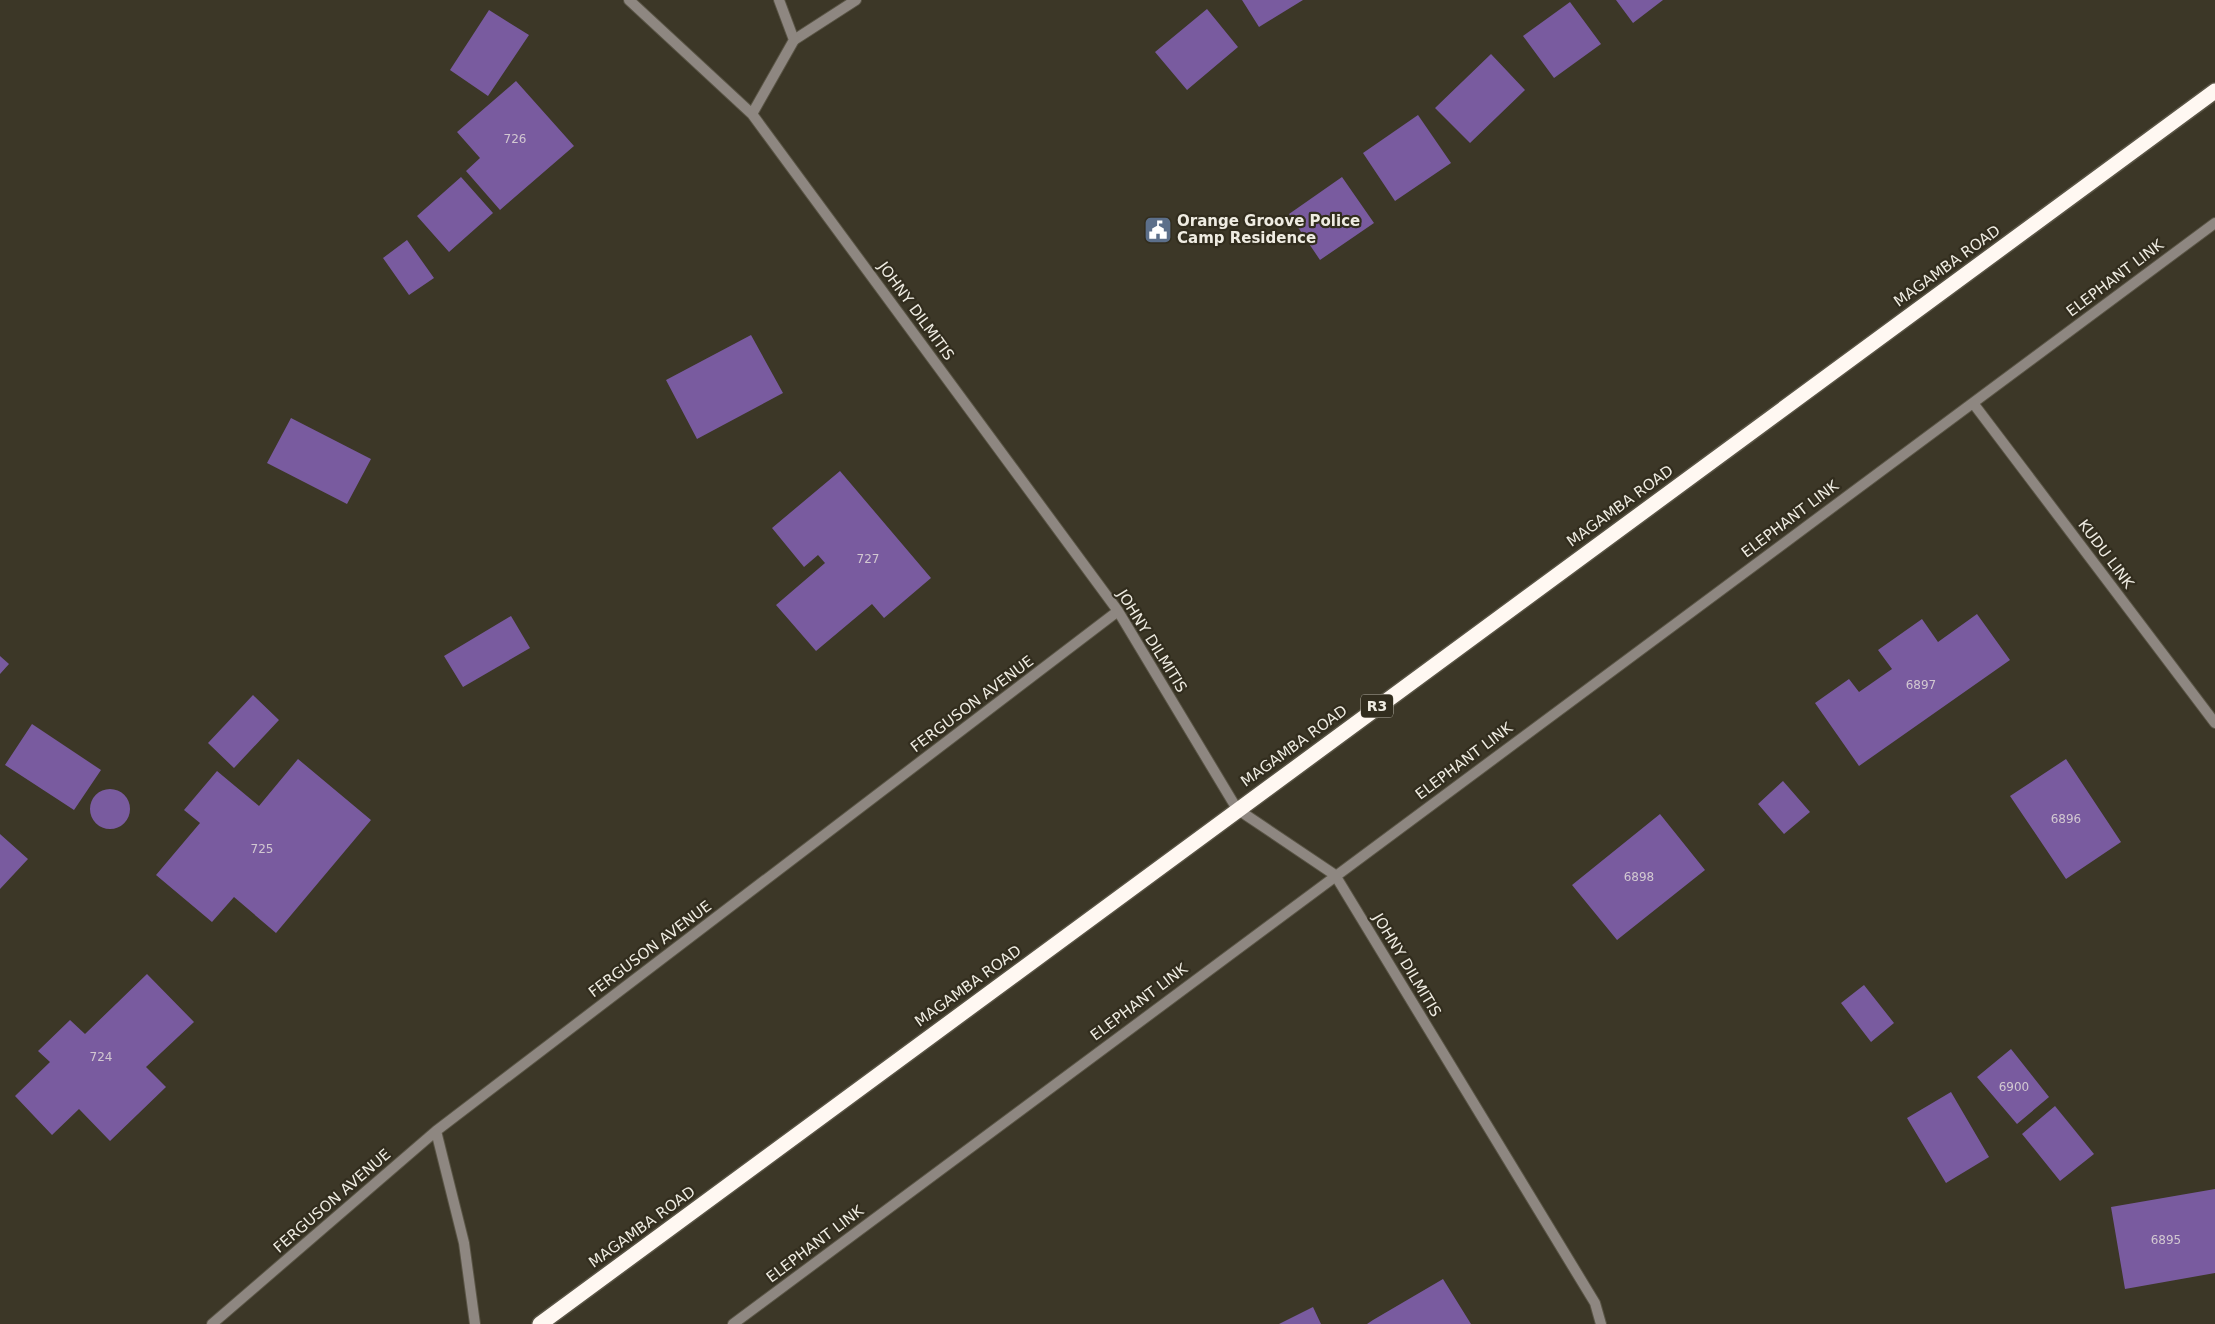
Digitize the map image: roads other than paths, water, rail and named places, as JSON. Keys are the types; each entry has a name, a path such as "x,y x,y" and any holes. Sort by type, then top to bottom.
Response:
{"highway":[{"name":"MAGAMBA ROAD","path":"540,1324 1237,809 2215,91"}],"street":[{"name":"JOHNY DILMITIS","path":"629,0 752,114 1118,611 1237,809 1336,875 1595,1303 1601,1324"},
{"path":"779,0 794,40"},
{"path":"752,114 794,40 856,0"},
{"name":"ELEPHANT LINK","path":"733,1324 2215,223"},
{"name":"KUDU LINK","path":"1972,403 2215,723"},
{"name":"FERGUSON AVENUE","path":"212,1324 436,1131 1118,611"},
{"path":"436,1131 464,1243 475,1324"}],"place":[{"name":"Orange Groove Police Camp Residence","path":"1158,230"}]}
